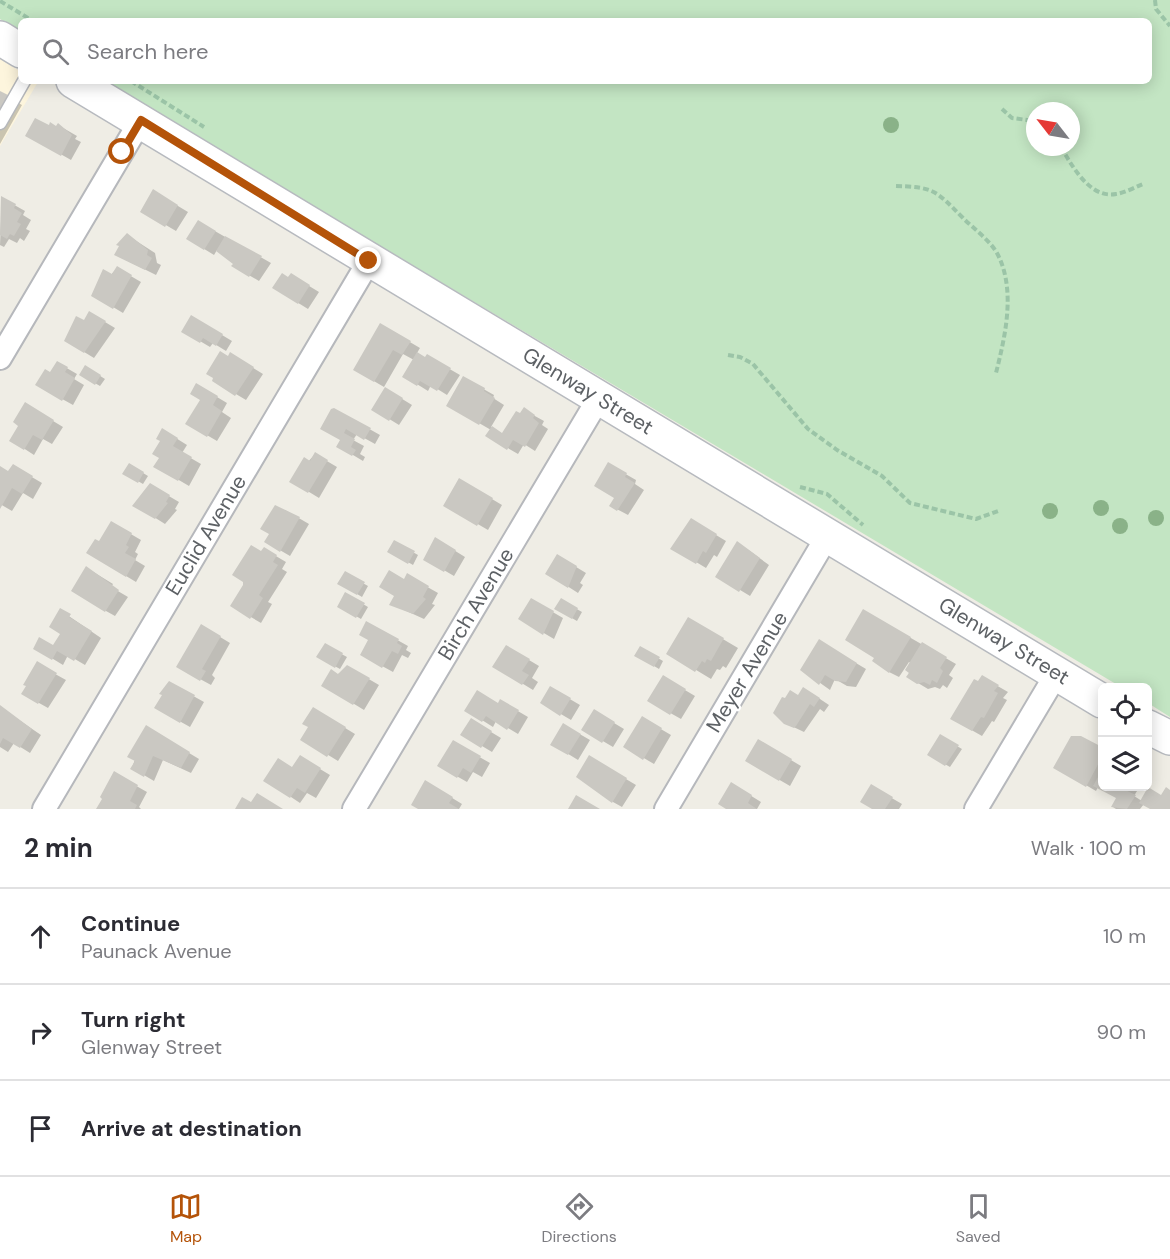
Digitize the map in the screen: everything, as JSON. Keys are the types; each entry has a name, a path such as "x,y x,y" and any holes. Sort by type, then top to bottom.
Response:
{"street":[{"path":"0,38 18,49"},
{"name":"Glenway Street","path":"78,84 1098,699"},
{"path":"0,358 141,120"},
{"name":"Euclid Avenue","path":"44,809 369,261"},
{"name":"Birch Avenue","path":"354,809 599,398"},
{"name":"Meyer Avenue","path":"666,809 828,535"},
{"path":"976,809 1057,673"},
{"path":"1152,729 1170,738"}],"lane":[{"path":"0,123 22,84"}],"path":[{"path":"1155,0 1156,9 1170,26"},
{"path":"0,1 28,18"},
{"path":"1002,109 1012,118 1026,120"},
{"path":"1066,156 1074,169 1093,189 1105,194 1116,195 1143,184"},
{"path":"896,186 924,187 939,194 998,255 1007,301 1006,336 996,373"},
{"path":"728,355 740,357 753,364 808,429 837,450 882,476 910,503 976,519 988,517 998,511"}],"shaded area":[{"path":"0,59 18,70 18,84 37,84 0,146"}],"green space":[{"path":"0,0 1170,0 1170,717 1152,706 1152,683 1114,683 108,84 1152,84 1152,18 18,18 18,30 0,19"}],"building":[{"path":"0,91 8,95 0,109"},
{"path":"35,118 49,125 50,122 56,126 58,123 72,135 61,156 25,136"},
{"path":"153,189 178,205 165,227 140,212"},
{"path":"1,196 16,204 14,208 22,213 17,222 21,224 14,236 10,234 7,239 0,235"},
{"path":"198,220 216,231 204,250 186,239"},
{"path":"127,233 148,250 147,255 152,258 145,270 114,255 119,246 116,245"},
{"path":"225,236 262,256 249,277 231,266 233,264 216,251"},
{"path":"117,266 132,275 113,309 91,296 103,269 112,274"},
{"path":"282,273 288,277 291,273 310,285 298,304 272,288"},
{"path":"89,311 106,321 84,353 64,341 76,316 84,320"},
{"path":"191,315 223,334 216,346 203,338 200,343 181,332"},
{"path":"380,323 411,341 402,355 393,350 374,382 353,370"},
{"path":"220,351 228,356 230,352 254,367 235,396 212,381 213,378 206,374"},
{"path":"417,352 425,357 427,354 451,368 437,391 420,381 417,386 402,377"},
{"path":"57,361 68,367 65,372 75,378 62,401 35,385 45,369 50,372"},
{"path":"85,365 101,375 95,385 79,375"},
{"path":"463,376 485,388 484,391 495,398 479,425 446,406"},
{"path":"196,383 218,396 213,405 222,411 207,437 185,424 200,400 190,394"},
{"path":"385,387 403,398 389,421 371,410"},
{"path":"25,402 54,420 42,440 33,435 24,450 9,441 18,426 13,422"},
{"path":"524,407 535,415 533,418 539,423 525,447 513,440 507,450 485,436 492,426 502,433 516,411 520,413"},
{"path":"334,408 371,428 364,440 346,429 344,433 355,439 351,447 356,450 352,456 336,447 340,440 320,429 331,409"},
{"path":"162,428 178,438 173,446 192,457 178,481 153,467 159,458 152,454 160,441 156,439"},
{"path":"315,452 328,460 308,493 289,482 304,457 310,461"},
{"path":"608,462 627,473 625,477 635,483 617,511 609,506 614,498 594,486"},
{"path":"129,463 144,472 138,483 122,474"},
{"path":"13,464 33,476 22,494 12,488 0,509 0,466 8,471"},
{"path":"459,478 493,498 477,526 443,506"},
{"path":"150,483 170,495 166,502 168,503 155,519 132,506"},
{"path":"275,505 300,517 280,552 264,542 269,534 260,529"},
{"path":"691,518 717,534 706,553 703,551 696,564 670,549"},
{"path":"111,521 132,533 125,553 136,559 126,577 86,553 95,539 99,541"},
{"path":"435,537 456,550 444,572 423,560"},
{"path":"394,540 415,551 408,564 387,552"},
{"path":"737,541 760,558 739,592 715,577"},
{"path":"251,545 261,551 264,547 277,555 273,562 278,565 259,595 263,598 250,619 230,606 243,585 243,582 232,575"},
{"path":"557,554 577,566 568,588 545,574"},
{"path":"86,566 119,590 105,612 71,591"},
{"path":"389,570 404,579 407,573 429,586 423,597 426,599 413,614 389,605 394,596 379,587"},
{"path":"345,571 365,582 357,595 337,584"},
{"path":"345,592 365,603 356,618 337,607"},
{"path":"531,598 554,611 543,635 518,619"},
{"path":"561,598 578,608 572,619 554,609"},
{"path":"60,608 71,614 69,617 92,631 74,661 57,651 52,660 33,649 39,637 53,645 60,634 49,627"},
{"path":"863,609 911,637 889,673 872,661 874,658 845,640"},
{"path":"688,617 724,638 711,661 707,659 705,663 702,661 695,672 666,654"},
{"path":"366,621 399,639 397,643 402,646 398,654 392,651 382,668 360,655 368,640 359,635"},
{"path":"201,624 221,636 202,669 206,671 200,681 176,667"},
{"path":"819,639 857,663 846,682 835,681 825,675 819,685 800,670"},
{"path":"922,642 947,657 940,668 943,671 937,683 932,680 930,685 924,682 917,684 906,677 909,673 905,670"},
{"path":"325,643 343,653 335,668 316,657"},
{"path":"506,645 530,659 522,671 529,675 522,685 492,667"},
{"path":"640,646 660,657 654,667 634,656"},
{"path":"37,661 57,673 38,704 21,694 26,686 23,685"},
{"path":"347,665 370,678 353,705 321,686 331,669 338,674"},
{"path":"663,675 686,689 670,715 647,701"},
{"path":"982,675 999,685 994,691 998,693 984,718 981,717 972,731 950,719 974,679 978,681"},
{"path":"169,681 195,695 180,723 154,708 162,695 159,694"},
{"path":"550,686 571,698 560,716 540,703"},
{"path":"803,687 820,698 814,707 810,704 794,728 784,724 773,713 782,697 785,698 790,690 798,695"},
{"path":"477,690 498,703 500,699 519,710 507,730 486,716 482,722 464,711"},
{"path":"0,705 32,729 20,748 3,738 0,744"},
{"path":"313,707 346,727 327,757 300,740 308,727 302,724"},
{"path":"594,709 615,722 602,743 581,730"},
{"path":"642,716 662,728 643,760 623,747"},
{"path":"471,718 492,731 481,748 460,735"},
{"path":"563,723 581,734 568,755 550,745"},
{"path":"146,725 190,752 181,768 153,756 144,777 130,769 135,761 127,757"},
{"path":"940,734 959,745 945,766 927,755"},
{"path":"1071,736 1081,736 1098,745 1098,764 1086,787 1053,768"},
{"path":"758,739 792,759 779,781 745,761"},
{"path":"453,740 481,756 471,773 463,768 457,778 437,766"},
{"path":"300,755 321,768 305,793 297,788 290,798 263,781 278,758 292,767"},
{"path":"589,755 627,778 612,803 576,777"},
{"path":"114,771 138,785 130,801 137,805 135,809 96,809"},
{"path":"1098,777 1098,789 1093,786"},
{"path":"425,780 453,797 449,803 459,809 418,809 411,805"},
{"path":"731,782 752,795 748,803 757,809 726,809 718,804"},
{"path":"871,784 893,797 885,809 872,809 860,802"},
{"path":"1166,787 1170,790 1170,809 1150,809 1139,803 1146,791 1152,789 1161,795"},
{"path":"1103,791 1127,791 1136,795 1127,809 1111,807 1116,798"},
{"path":"257,793 283,809 235,809 242,797 251,802"},
{"path":"576,795 600,809 568,809"}],"route":[{"path":"122,152 141,120 369,261"}]}
